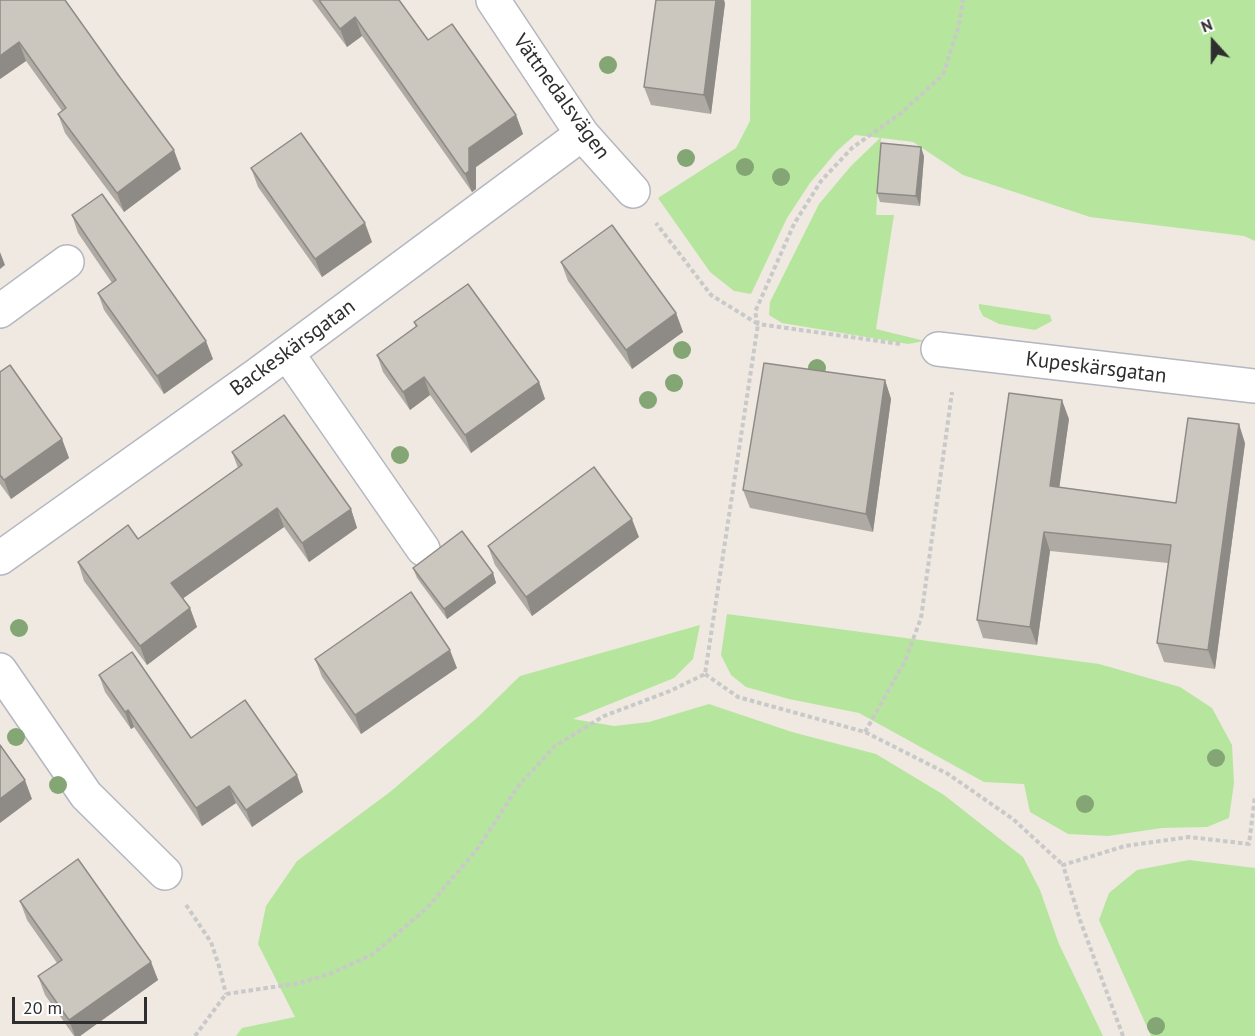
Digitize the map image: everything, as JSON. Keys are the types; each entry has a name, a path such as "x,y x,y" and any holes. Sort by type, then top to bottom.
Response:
{"street":[{"name":"Vättnedalsvägen","path":"493,0 582,134 633,191"},
{"name":"Backeskärsgatan","path":"0,558 287,353 582,134"},
{"path":"0,312 67,262"},
{"name":"Kupeskärsgatan","path":"948,351 1255,386"},
{"path":"287,353 423,549"},
{"path":"0,670 86,795 165,873"}],"path":[{"path":"705,674 758,324 755,312 794,224 821,182 852,148 901,113 943,75 963,0"},
{"path":"633,191 711,296 758,324 948,351 921,618 905,662 865,732"},
{"path":"705,674 738,697 865,732 948,774 1013,819 1063,865 1080,920 1123,1036"},
{"path":"195,1036 225,994 300,983 332,973 373,954 427,908 478,848 519,785 555,746 604,716 670,691 705,674"},
{"path":"1063,865 1125,846 1189,837 1249,844 1255,796"},
{"path":"165,873 211,942 225,994"}],"green space":[{"path":"751,0 1255,0 1255,241 1244,236 1090,217 963,175 913,142 881,138 876,215 894,215 876,329 925,341 908,344 782,323 769,315 770,302 819,204 851,166 880,138 855,135 837,151 810,183 787,218 751,294 734,291 710,272 658,198 736,148 750,121"},
{"path":"979,304 1050,315 1052,321 1035,330 999,324 983,316"},
{"path":"727,614 1099,664 1180,687 1212,708 1232,745 1234,783 1229,818 1207,827 1162,828 1108,836 1068,834 1030,812 1024,784 984,782 859,713 789,699 746,687 731,675 721,655"},
{"path":"700,625 693,659 674,678 573,719 614,726 649,722 709,704 792,732 876,754 944,795 1023,857 1040,890 1059,944 1103,1036 236,1036 242,1028 295,1017 258,944 266,906 297,861 390,792 478,717 520,676"},
{"path":"1189,860 1255,868 1255,1036 1151,1036 1099,920 1109,893 1137,870"}],"building":[{"path":"0,0 65,0 174,150 117,193 58,114 66,108 19,42 0,56"},
{"path":"319,0 399,0 428,40 452,24 516,115 469,148 469,171 465,174 355,17 340,29"},
{"path":"656,0 716,0 704,95 644,87"},
{"path":"301,133 365,223 315,259 251,168"},
{"path":"881,143 921,147 916,196 877,193"},
{"path":"102,194 206,341 157,376 98,293 116,280 72,215"},
{"path":"612,225 676,313 626,350 561,262"},
{"path":"468,284 539,382 465,435 424,377 403,392 377,355 417,326 414,322"},
{"path":"764,363 885,380 866,514 743,490"},
{"path":"10,365 62,439 4,480 0,475 0,372"},
{"path":"1009,393 1062,400 1050,486 1176,503 1188,418 1239,424 1208,650 1157,643 1171,545 1044,532 1030,627 977,620"},
{"path":"284,415 351,509 302,543 277,508 171,583 190,608 140,646 78,562 128,525 138,539 242,465 232,452"},
{"path":"594,467 632,519 526,597 488,546"},
{"path":"462,531 493,573 444,609 413,568"},
{"path":"411,592 450,650 355,715 315,659"},
{"path":"132,652 191,738 245,700 297,775 246,810 229,786 196,808 128,710 125,712 99,675"},
{"path":"0,745 25,780 0,799"},
{"path":"78,859 151,962 69,1020 38,976 62,960 20,901"}]}
